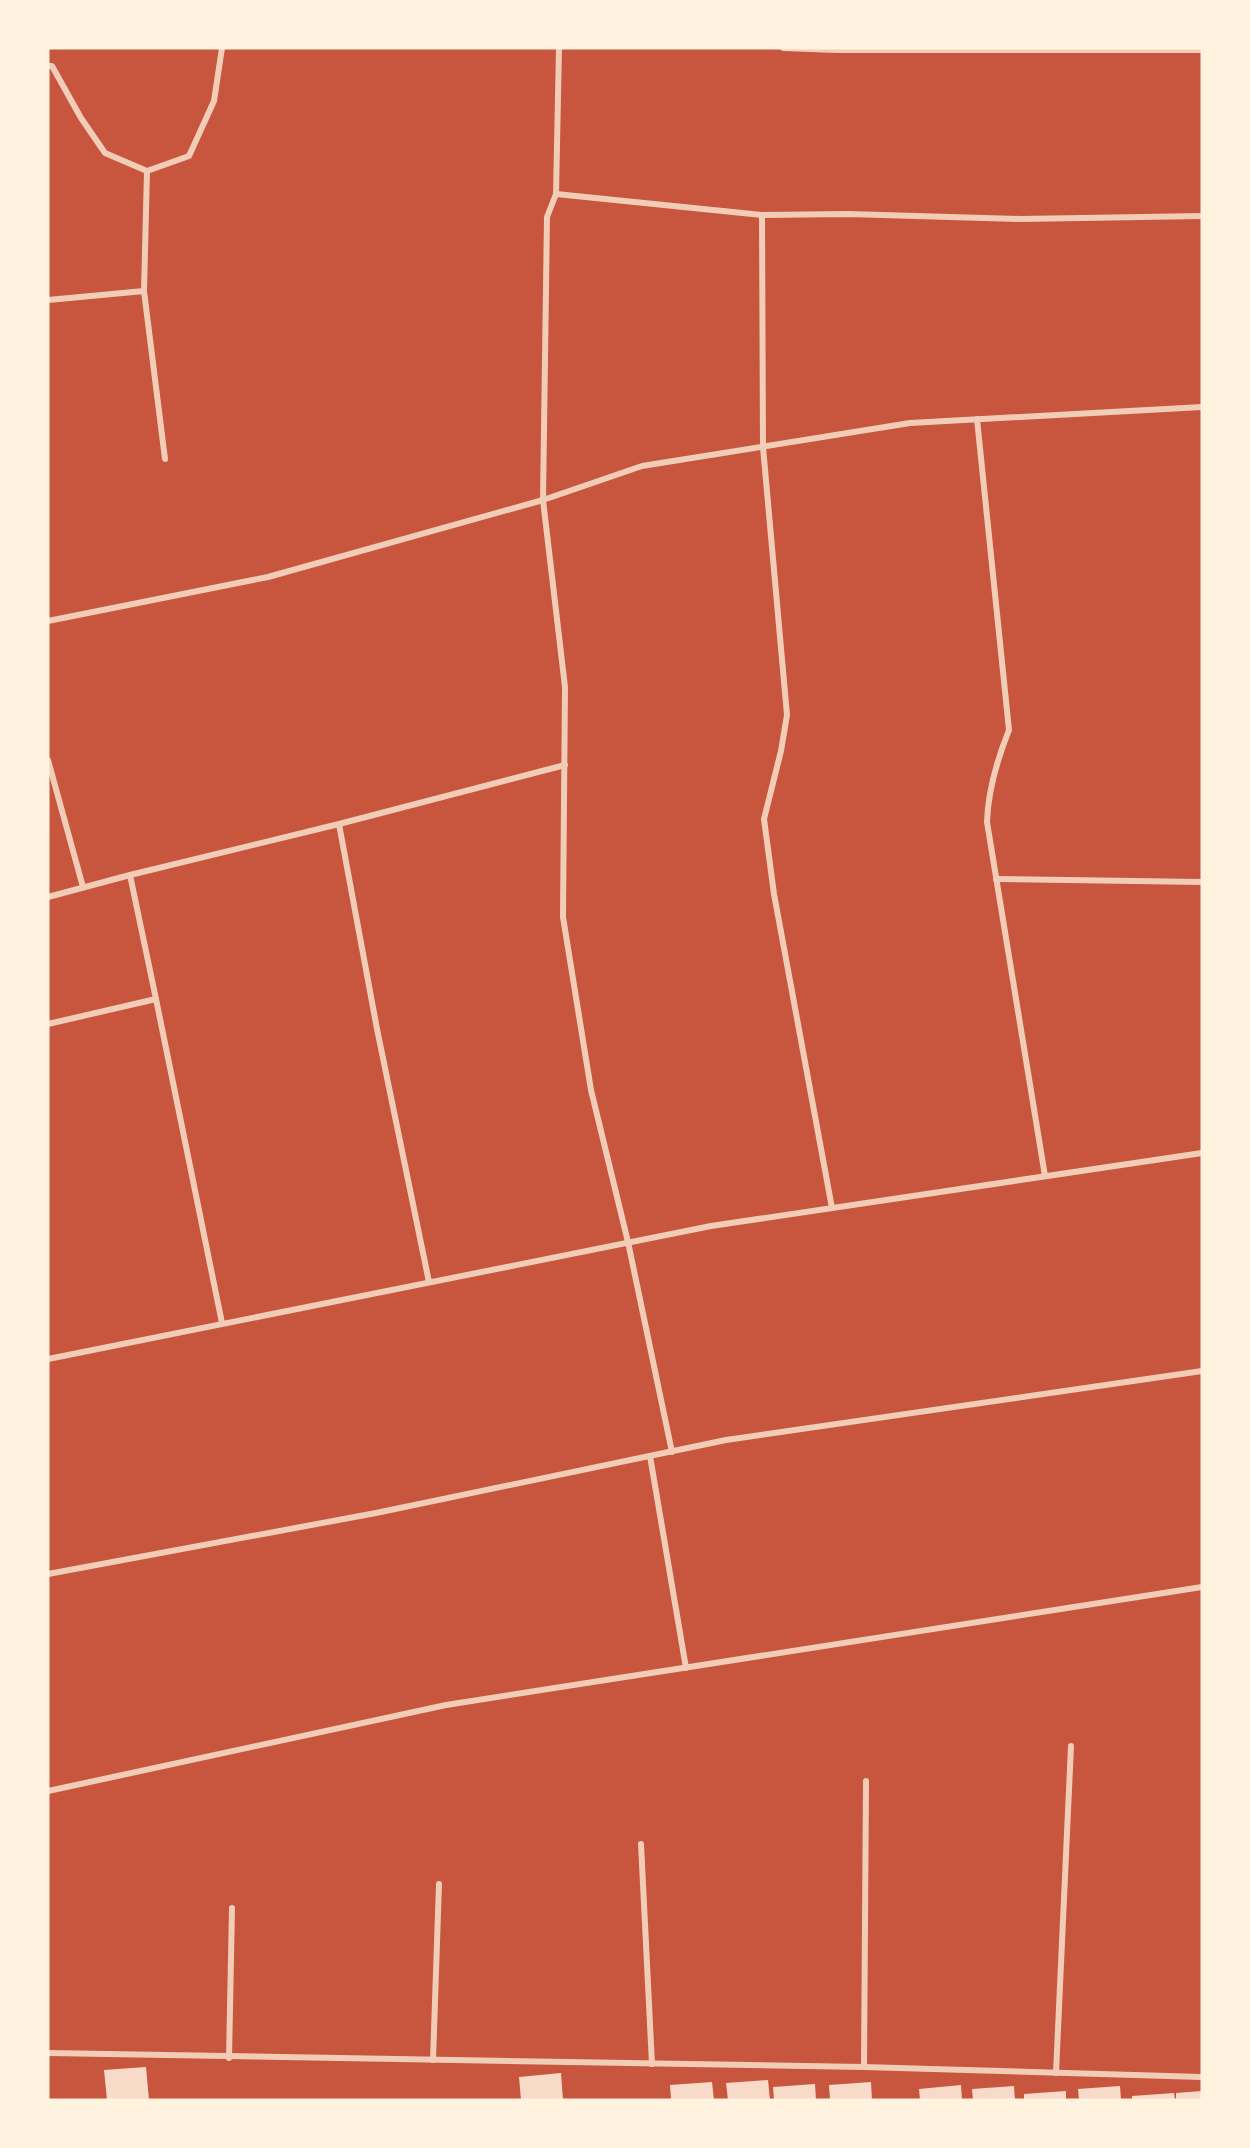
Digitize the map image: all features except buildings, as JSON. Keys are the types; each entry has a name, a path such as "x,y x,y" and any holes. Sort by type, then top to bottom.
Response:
{"street":[{"path":"48,66 52,66 81,118 105,153 147,171 189,156 214,101 222,48"},
{"path":"559,48 556,194 547,217 543,500 566,687 563,917 591,1090 628,1242 672,1452"},
{"path":"783,48 1202,50"},
{"path":"147,171 144,291 165,459"},
{"path":"556,194 762,215 848,214 1021,219 1202,216"},
{"path":"762,215 763,447 788,715 764,819 774,894 832,1208"},
{"path":"48,300 144,291"},
{"path":"48,621 268,577 543,500 642,466 910,423 1202,406"},
{"path":"977,419 1009,730 1000,751 988,797 987,822 1045,1176"},
{"path":"48,760 83,887"},
{"path":"48,897 130,874 339,824 565,765"},
{"path":"339,824 429,1282"},
{"path":"130,874 222,1323"},
{"path":"996,879 1202,882"},
{"path":"48,1024 156,999"},
{"path":"48,1359 711,1226 1202,1153"},
{"path":"48,1574 376,1513 726,1440 1202,1371"},
{"path":"650,1456 686,1668"},
{"path":"48,1791 446,1705 1202,1587"},
{"path":"1056,2073 1071,1746"},
{"path":"864,2067 866,1781"},
{"path":"641,1844 652,2064"},
{"path":"433,2060 439,1884"},
{"path":"229,2058 232,1908"},
{"path":"48,2053 229,2058 864,2067 1202,2077"}]}
